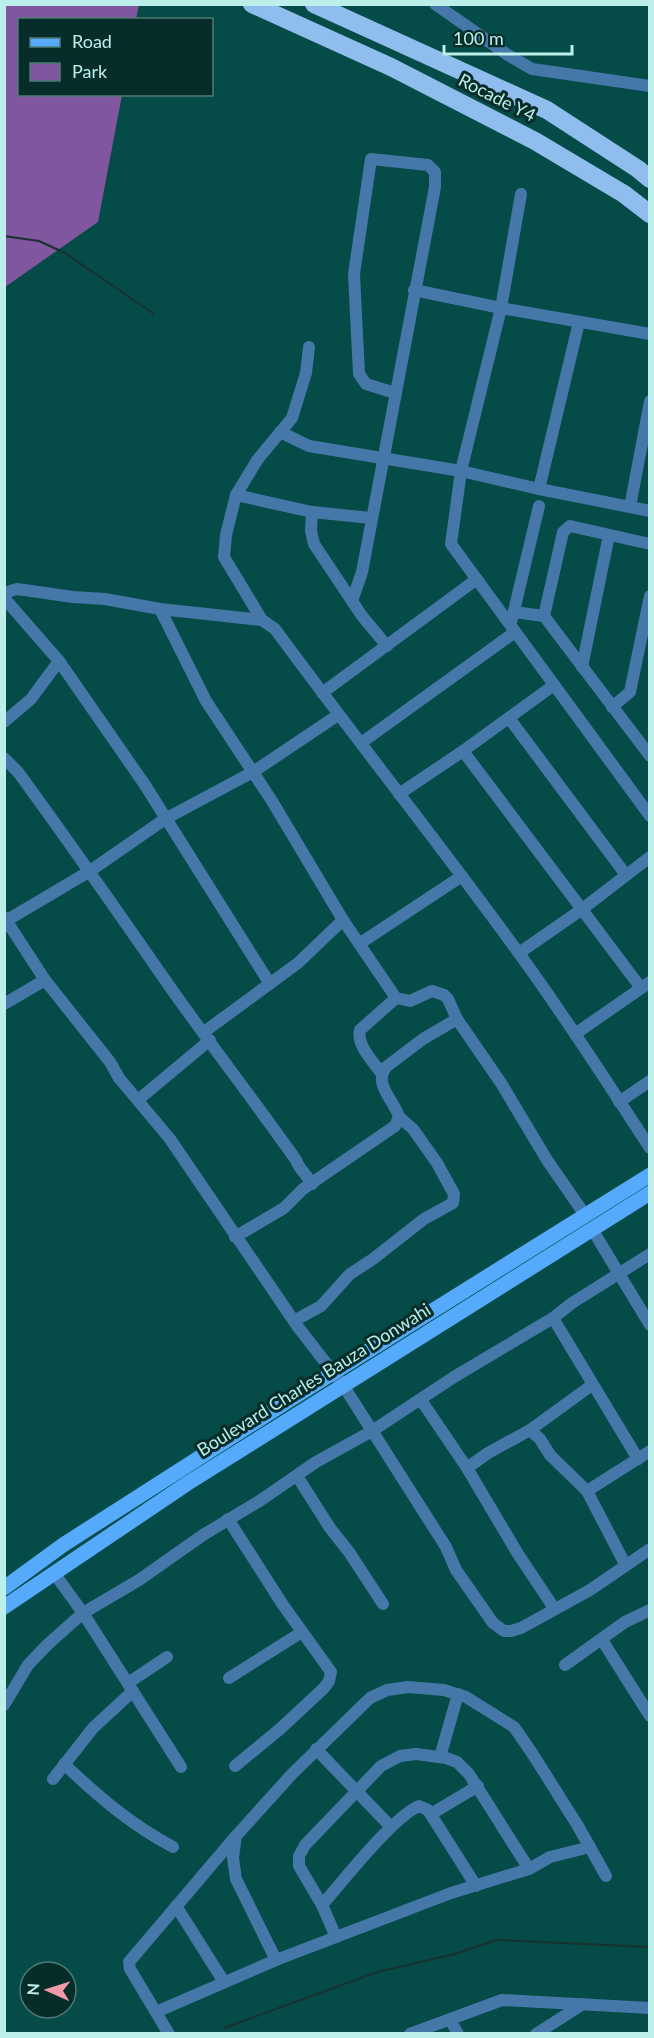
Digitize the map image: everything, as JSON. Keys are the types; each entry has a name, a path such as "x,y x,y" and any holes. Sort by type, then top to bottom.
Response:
{"highway":[{"name":"Rocade Y4","path":"252,4 391,67 535,141 624,194 650,214"},
{"name":"Rocade Y4","path":"314,4 547,110 650,179"}],"main road":[{"name":"Boulevard Charles Bauza Donwahi","path":"4,1607 338,1379 585,1215 650,1175"},
{"name":"Boulevard Charles Bauza Donwahi","path":"4,1588 63,1545 650,1193"}],"street":[{"path":"435,4 532,69 650,86"},
{"path":"352,601 362,572 435,187 435,172 428,165 371,159 354,274 359,374 366,384 395,393"},
{"path":"521,194 501,308 461,471 451,544 650,816"},
{"path":"414,290 650,334"},
{"path":"539,489 579,322"},
{"path":"309,347 306,373 292,418 258,459 236,495 226,535 224,558 262,620 275,629 519,953 650,1148"},
{"path":"630,507 650,401"},
{"path":"280,432 309,446 461,471 650,511"},
{"path":"236,495 312,512 371,518"},
{"path":"361,743 513,629 514,612 539,506"},
{"path":"312,512 311,531 314,544 352,601 387,646"},
{"path":"543,616 563,532 570,526 650,544"},
{"path":"582,667 609,535"},
{"path":"322,693 477,579"},
{"path":"262,620 160,609 105,599 17,589 10,591 4,597 60,661 145,785 270,984"},
{"path":"612,707 630,692 644,651 649,600"},
{"path":"160,609 206,701 272,801 343,920 396,998 410,1001 432,991 448,999 457,1019 501,1083 547,1160 585,1215"},
{"path":"514,612 543,616 650,756"},
{"path":"4,722 31,699 60,661"},
{"path":"399,794 554,685"},
{"path":"338,715 253,772 165,819 90,871 5,920 45,980 110,1062 119,1078 170,1139 235,1237 338,1379 446,1547 456,1570 493,1623 504,1631 511,1631 590,1590 650,1549"},
{"path":"509,718 626,875"},
{"path":"463,751 581,910 645,985 575,1034"},
{"path":"4,758 18,772 90,871 171,989 312,1184"},
{"path":"519,953 581,910 650,857"},
{"path":"359,944 462,876"},
{"path":"138,1100 207,1036 298,963 343,920"},
{"path":"4,1004 45,980"},
{"path":"381,1073 361,1045 358,1036 360,1030 396,998"},
{"path":"294,1321 321,1306 350,1274 424,1219 453,1203 454,1194 437,1163 413,1129 399,1117 380,1077 386,1067 423,1039 457,1019"},
{"path":"619,1102 650,1081"},
{"path":"235,1237 284,1208 303,1189 395,1126 399,1117"},
{"path":"592,1229 650,1325"},
{"path":"4,1705 28,1665 83,1612 139,1580 316,1462 372,1431 553,1318 650,1254"},
{"path":"553,1318 638,1459"},
{"path":"467,1468 496,1448 530,1430 592,1385"},
{"path":"420,1400 467,1468 518,1554 554,1608"},
{"path":"530,1430 540,1439 550,1455 587,1491 625,1564"},
{"path":"587,1491 650,1451"},
{"path":"297,1476 383,1604"},
{"path":"228,1519 331,1672 329,1681 280,1729 235,1767"},
{"path":"54,1573 83,1612 181,1767"},
{"path":"565,1665 625,1622 650,1610"},
{"path":"229,1678 302,1632"},
{"path":"602,1640 650,1716"},
{"path":"53,1779 93,1728 130,1687 167,1657"},
{"path":"169,2034 130,1969 129,1962 236,1836 316,1749 370,1698 387,1689 408,1687 444,1690 458,1694 514,1727 606,1876"},
{"path":"440,1757 458,1694"},
{"path":"316,1749 391,1827"},
{"path":"336,1937 322,1905 299,1866 299,1856 305,1845 381,1766 400,1756 416,1754 457,1762 478,1786 529,1869"},
{"path":"64,1764 126,1819 173,1847"},
{"path":"431,1815 478,1786"},
{"path":"322,1905 391,1827 419,1806 428,1810 476,1886"},
{"path":"236,1836 233,1858 236,1879 276,1960"},
{"path":"156,2012 276,1960 336,1937 529,1869 550,1857 590,1847"},
{"path":"176,1906 224,1982"},
{"path":"410,2034 502,2000 650,2008"},
{"path":"536,2034 584,2004"},
{"path":"450,2019 458,2034"}],"green space":[{"path":"5,4 139,5 136,18 18,18 18,96 122,96 98,222 5,287"}],"waterway":[{"path":"4,236 39,241 65,253 154,314"},
{"path":"224,2028 377,1972 455,1954 497,1940 650,1947"}]}
